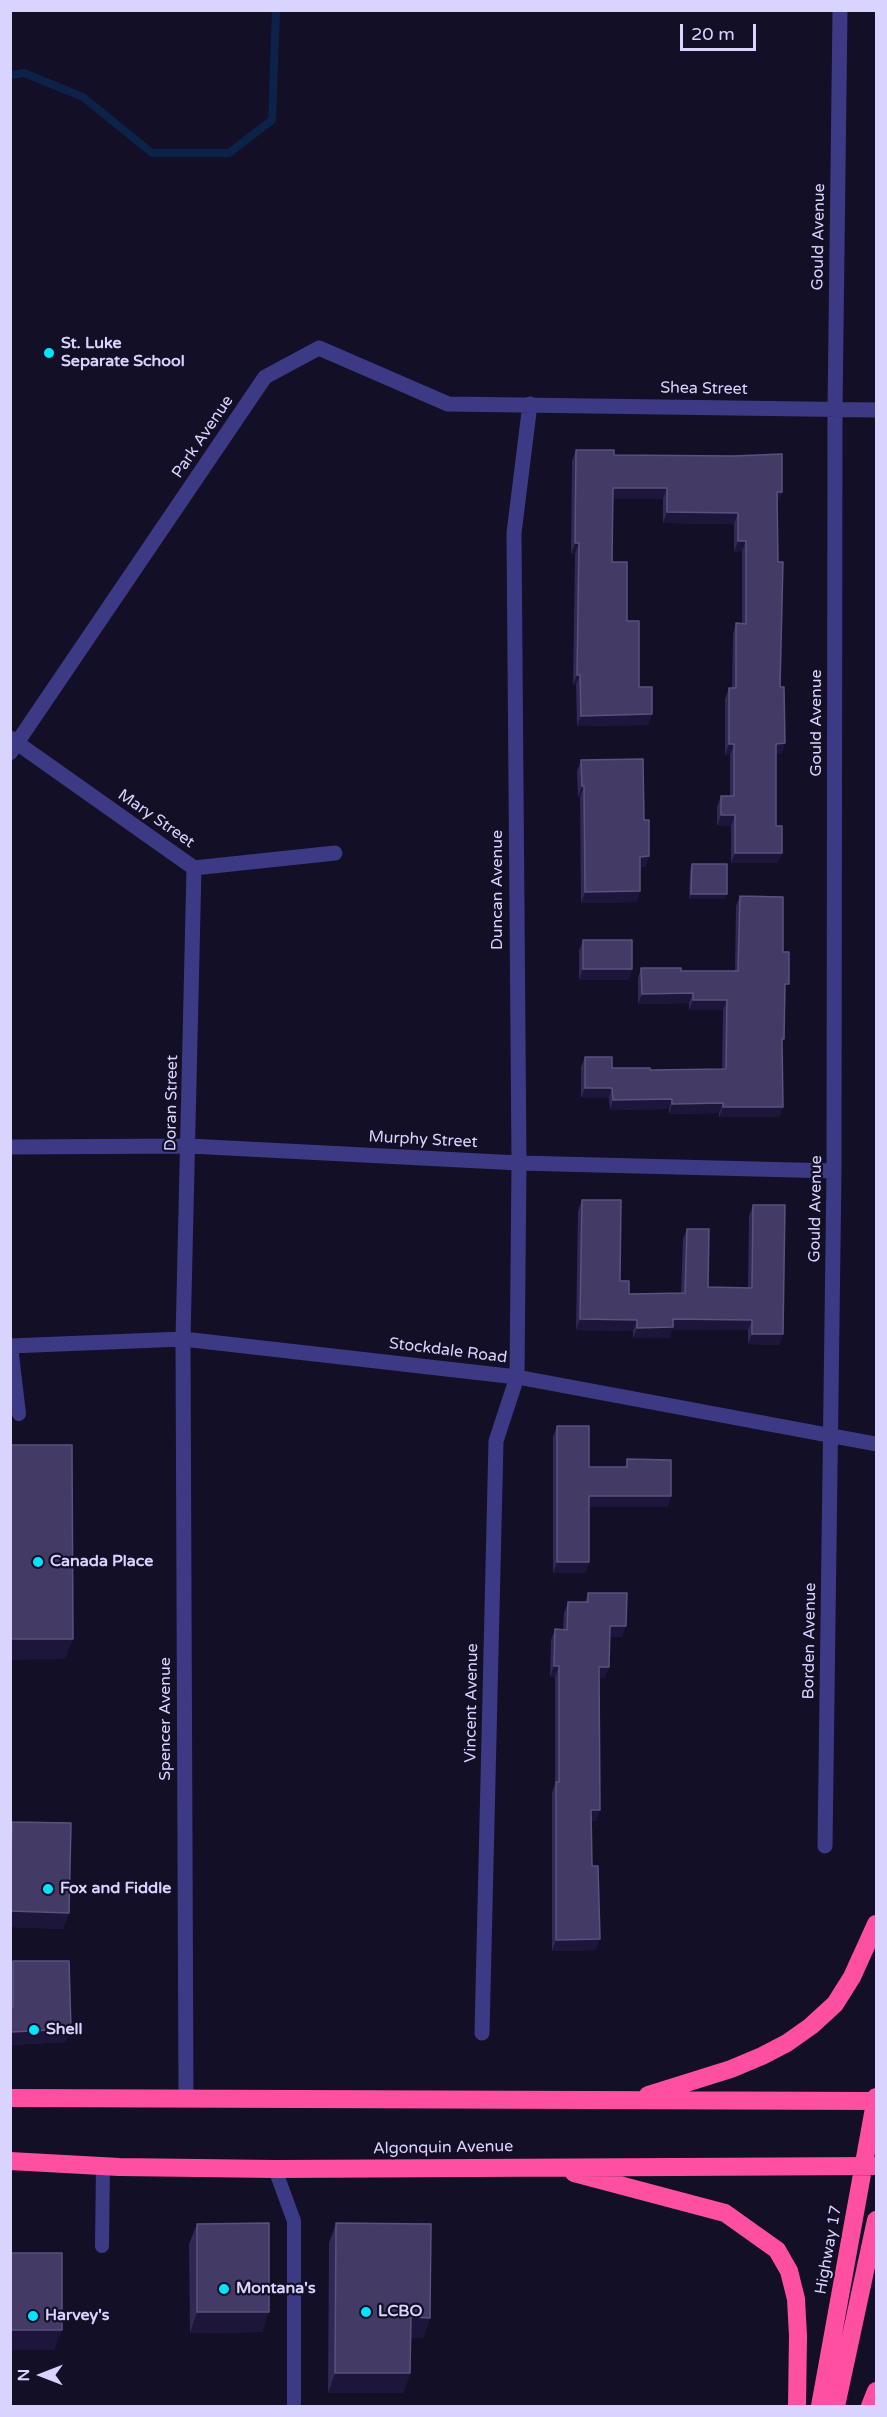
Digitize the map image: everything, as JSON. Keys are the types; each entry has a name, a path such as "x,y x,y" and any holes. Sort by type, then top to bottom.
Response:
{"highway":[{"path":"627,2101 731,2069 787,2043 835,2004 852,1977 876,1924"},
{"path":"10,2098 627,2101 876,2099"},
{"name":"Highway 17","path":"820,2406 871,2166 876,2099"},
{"name":"Algonquin Avenue","path":"10,2161 103,2166 275,2169 871,2166"},
{"path":"546,2166 725,2213 777,2250 789,2271 796,2299 797,2406"},
{"path":"836,2406 876,2220"},
{"path":"870,2406 876,2391"}],"street":[{"name":"Gould Avenue","path":"831,1436 840,10"},
{"name":"Park Avenue","path":"13,744 265,377 319,348 448,404 530,404"},
{"name":"Shea Street","path":"530,404 876,410"},
{"name":"Duncan Avenue","path":"517,1377 519,1163 514,533 530,404"},
{"name":"Mary Street","path":"13,744 194,868 335,852"},
{"name":"Doran Street","path":"183,1339 194,868"},
{"name":"Murphy Street","path":"10,1147 189,1146 519,1163 834,1171"},
{"name":"Stockdale Road","path":"11,1346 183,1339 517,1377 876,1444"},
{"name":"Spencer Avenue","path":"183,1339 186,2099"},
{"name":"Vincent Avenue","path":"482,2033 496,1441 517,1377"},
{"name":"Borden Avenue","path":"825,1846 831,1436"}],"lane":[{"path":"11,1346 19,1414"},
{"path":"102,2247 103,2166"},
{"path":"275,2169 294,2221 294,2406"}],"building":[{"path":"576,450 614,450 614,455 782,454 782,492 777,492 778,562 783,562 780,687 784,687 785,743 776,744 776,826 782,826 782,853 735,853 735,815 721,815 721,796 734,796 734,744 729,744 729,688 736,688 736,623 746,624 746,541 738,541 738,513 667,512 667,488 613,488 612,562 627,562 627,621 639,621 639,687 652,687 652,714 581,716 580,675 577,675 579,543 575,543"},
{"path":"643,759 644,820 649,820 649,856 640,857 640,891 585,892 584,786 582,786 581,760"},
{"path":"692,864 727,864 727,894 691,894"},
{"path":"740,896 783,897 783,952 789,952 789,984 785,984 784,1039 782,1039 783,1107 723,1107 723,1103 672,1104 672,1099 613,1100 612,1088 585,1088 585,1057 612,1057 612,1068 726,1069 727,1000 693,1000 693,993 642,994 641,968 738,971"},
{"path":"583,940 632,940 632,969 583,969"},
{"path":"582,1200 621,1200 620,1281 629,1281 629,1294 685,1293 687,1229 709,1229 708,1287 752,1288 753,1205 785,1205 783,1334 752,1334 752,1320 673,1319 673,1327 637,1328 637,1320 580,1319"},
{"path":"557,1426 589,1426 589,1467 627,1467 627,1459 671,1460 671,1496 589,1496 589,1562 557,1562"},
{"name":"Canada Place","path":"10,1445 72,1445 73,1639 10,1639"},
{"path":"588,1593 627,1593 626,1626 610,1626 609,1667 599,1667 600,1810 591,1810 592,1866 598,1866 600,1939 556,1940 559,1666 554,1666 555,1629 567,1630 568,1602 588,1602"},
{"path":"12,1822 71,1823 69,1913 10,1911"},
{"path":"13,1961 69,1961 71,2029 10,2032 10,2007 13,2007"},
{"path":"269,2223 269,2312 197,2312 197,2224"},
{"path":"336,2223 431,2224 430,2318 411,2317 410,2373 335,2373"},
{"path":"10,2253 62,2253 62,2330 10,2330"}],"waterway":[{"path":"10,75 24,73 83,97 152,153 229,153 272,120 276,10"}],"place":[{"name":"St. Luke Separate School","path":"49,353"},
{"name":"Canada Place","path":"38,1562"},
{"name":"Fox and Fiddle","path":"48,1889"},
{"name":"Shell","path":"34,2030"},
{"name":"Montana's","path":"224,2289"},
{"name":"LCBO","path":"366,2312"},
{"name":"Harvey's","path":"33,2316"}]}
